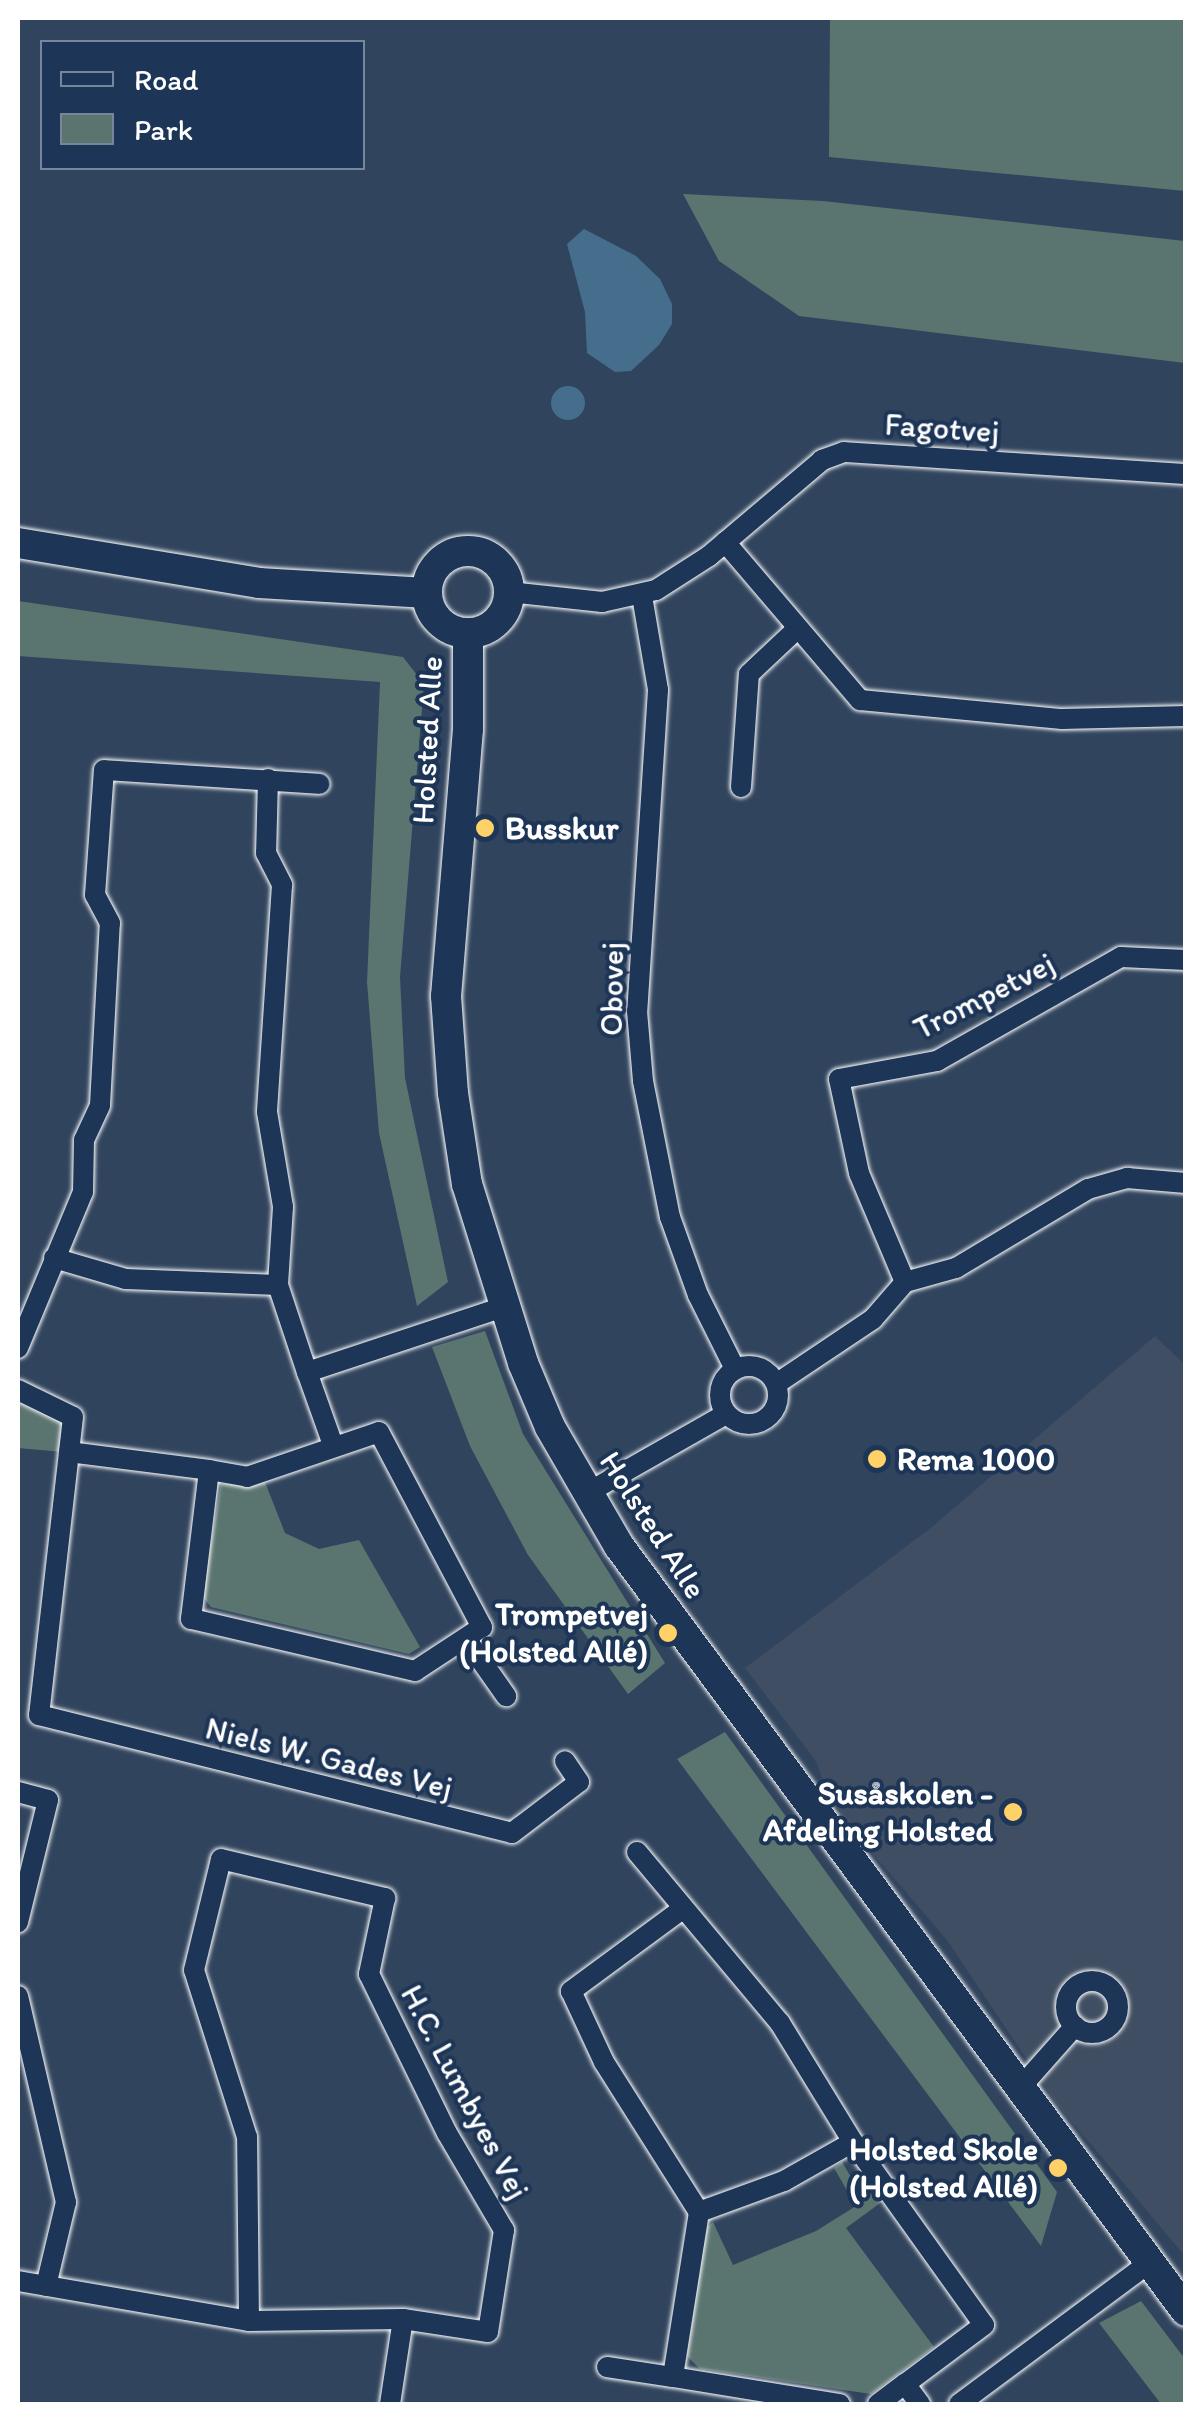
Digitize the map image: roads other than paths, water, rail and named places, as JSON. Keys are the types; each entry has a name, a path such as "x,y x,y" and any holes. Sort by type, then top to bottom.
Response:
{"street":[{"name":"Fagotvej","path":"509,592 602,602 642,596 682,576 822,460 844,452 1186,474"},
{"path":"725,542 853,694 872,702 1062,719 1186,716"},
{"path":"18,544 259,583 427,593"},
{"path":"473,551 499,565 509,592 501,616 468,633 435,617 427,593 446,557 473,551"},
{"name":"Obovej","path":"642,596 658,690 637,1011 644,1080 670,1217 698,1296 735,1369"},
{"path":"741,787 749,674 797,629"},
{"name":"Holsted Alle","path":"468,633 468,729 446,996 467,1184 502,1308 550,1427 619,1546 1186,2311"},
{"path":"18,1348 83,1192 84,1140 100,1106 110,923 95,895 104,770 320,784"},
{"path":"268,779 266,853 282,885 267,1112 283,1207 278,1284 333,1445"},
{"name":"Trompetvej","path":"905,1282 860,1173 839,1079 937,1061 1121,957 1186,960"},
{"path":"776,1384 873,1319 905,1282 956,1268 1108,1181 1186,1182"},
{"path":"54,1258 126,1280 278,1284"},
{"path":"307,1372 502,1308"},
{"path":"735,1369 764,1370 776,1384 777,1403 767,1418 750,1425 726,1414 720,1389 735,1369"},
{"path":"18,1390 73,1417 40,1701"},
{"path":"586,1493 726,1414"},
{"path":"69,1452 210,1470 247,1477 379,1432 482,1627 414,1671 191,1618 210,1470"},
{"path":"466,1639 506,1696"},
{"name":"Niels W. Gades Vej","path":"18,1695 40,1701 39,1715 512,1834 579,1782 564,1762"},
{"path":"18,1792 48,1800 18,1922"},
{"path":"637,1852 780,2023 853,2142 984,2325 878,2404"},
{"name":"H.C. Lumbyes Vej","path":"18,2281 249,2321 402,2320 488,2332 504,2230 447,2133 370,1974 385,1898 221,1859 194,1970 247,2136 249,2321"},
{"path":"673,2377 699,2212 604,2062 571,1991 682,1910"},
{"path":"18,1996 66,2202 46,2286"},
{"path":"1020,2088 1075,2026"},
{"path":"699,2212 784,2181 853,2142"},
{"path":"959,2404 1149,2263"},
{"path":"390,2404 402,2320"},
{"path":"607,2366 840,2404"},
{"path":"905,2384 920,2404"}],"place":[{"name":"Busskur","path":"485,828"},
{"name":"Rema 1000","path":"877,1459"},
{"name":"Trompetvej (Holsted Allé)","path":"668,1633"},
{"name":"Susåskolen - Afdeling Holsted","path":"1013,1812"},
{"name":"Holsted Skole (Holsted Allé)","path":"1058,2168"}]}
